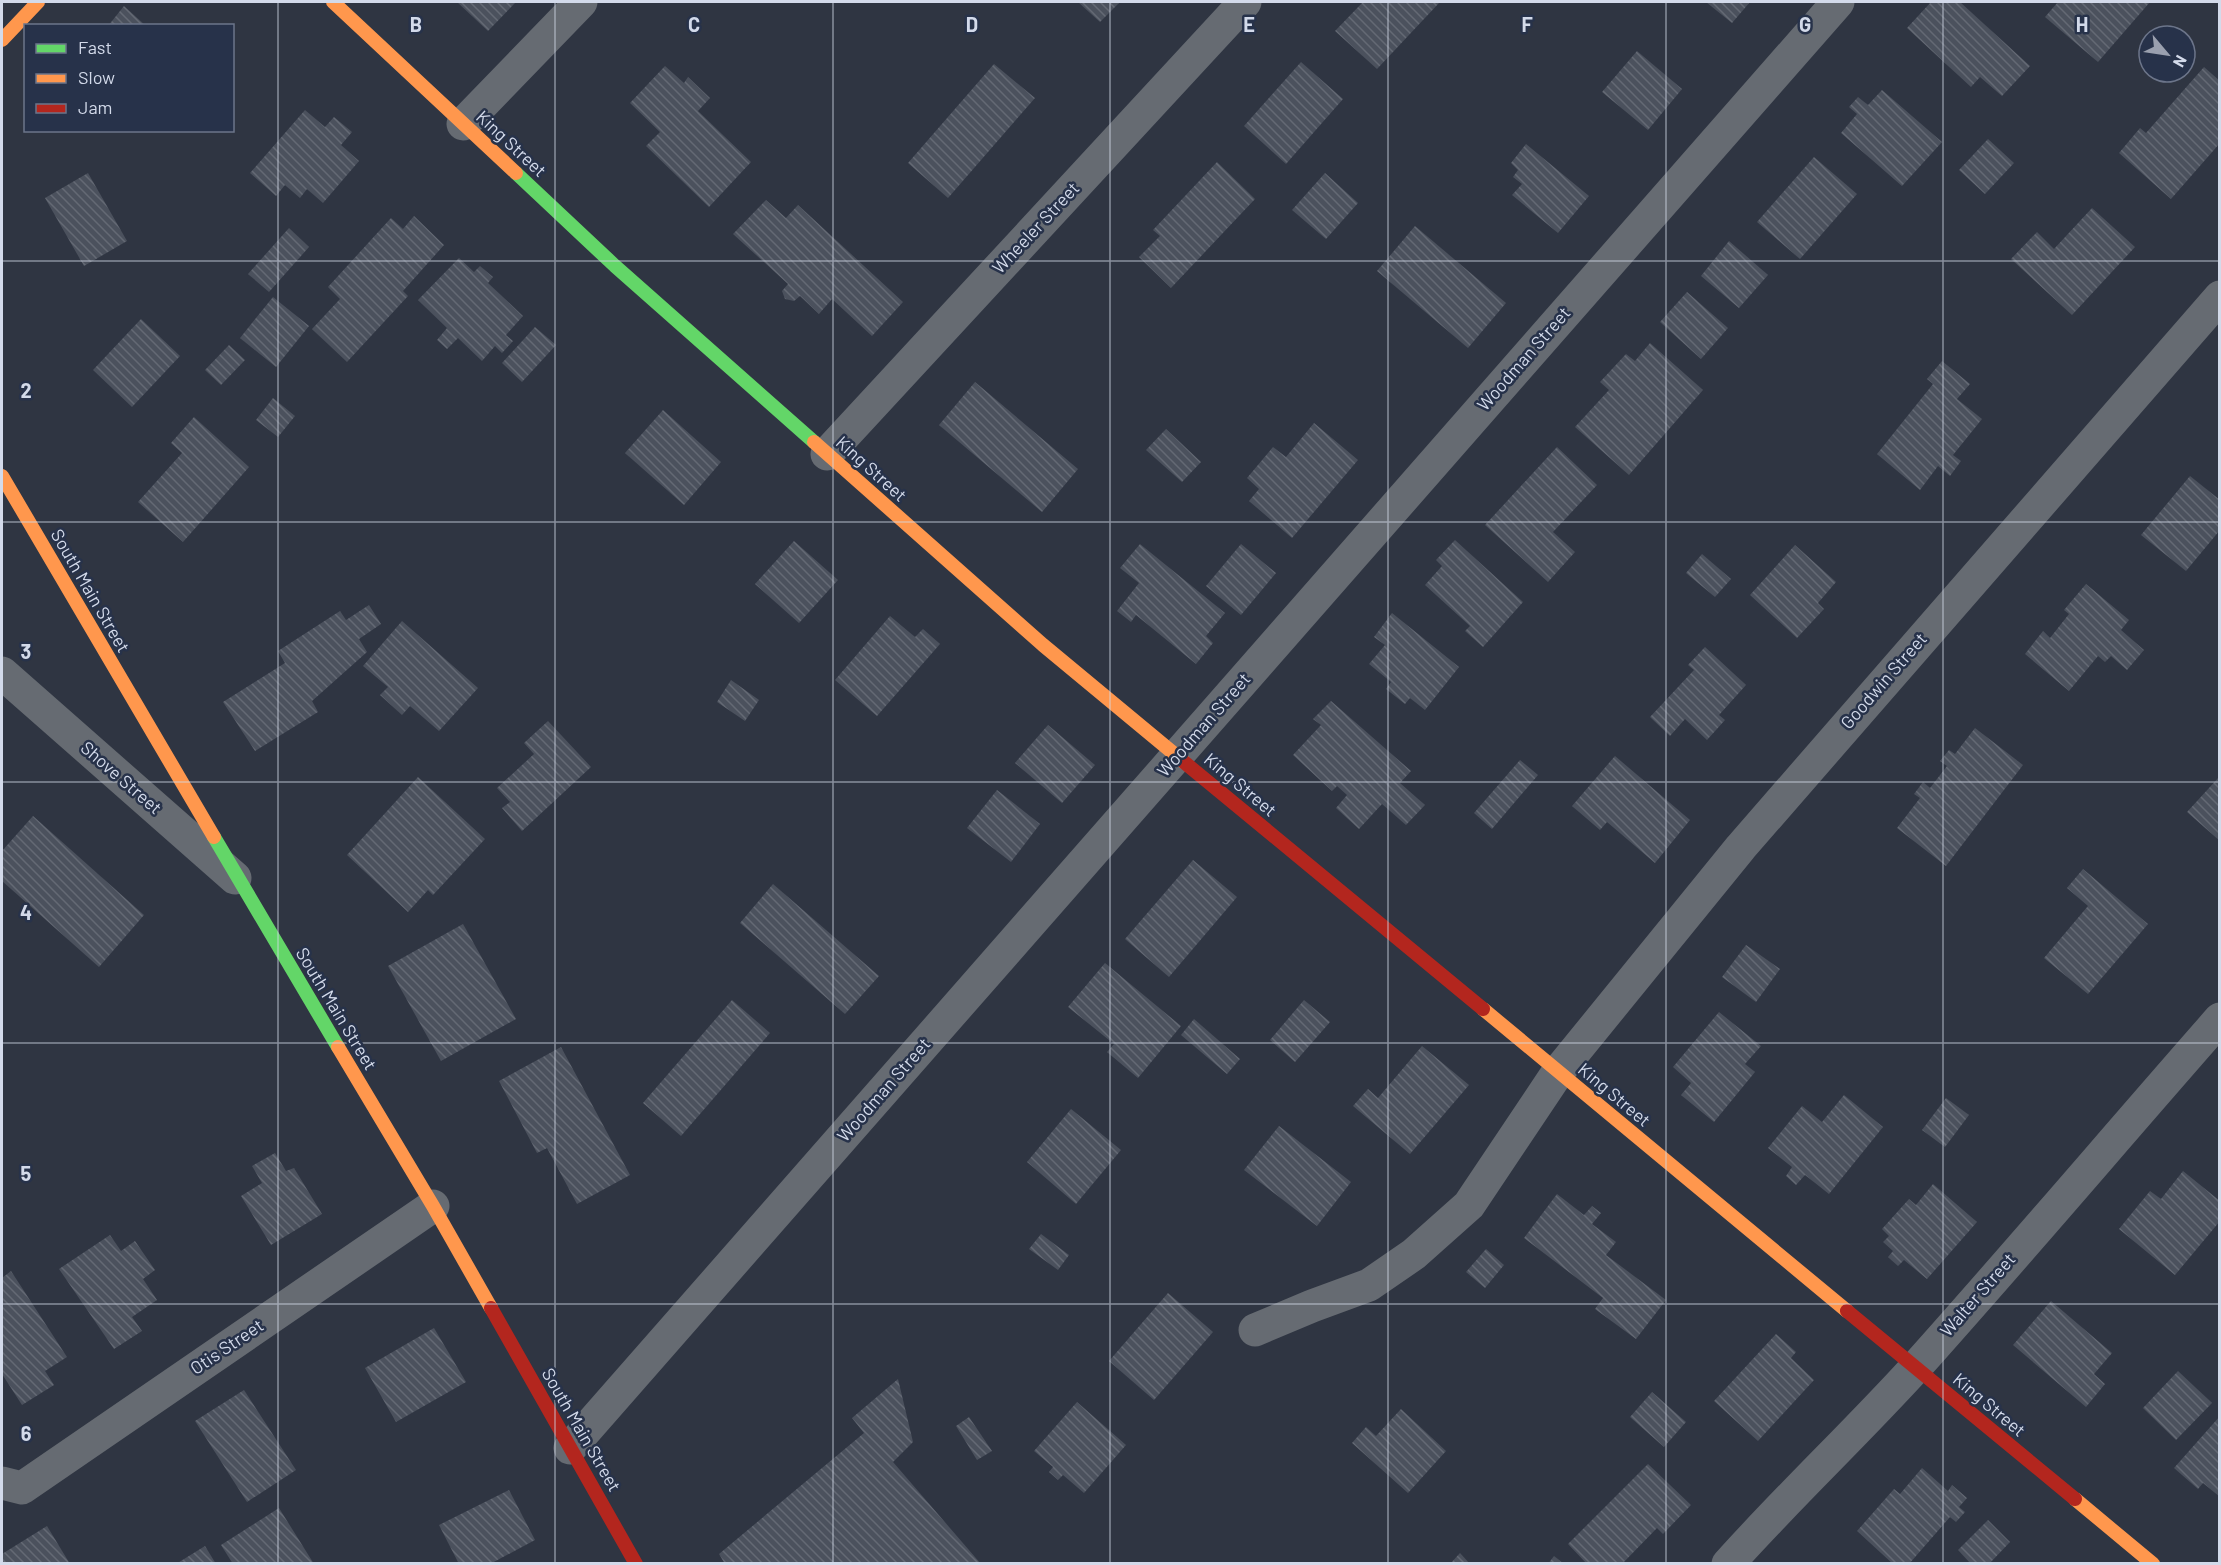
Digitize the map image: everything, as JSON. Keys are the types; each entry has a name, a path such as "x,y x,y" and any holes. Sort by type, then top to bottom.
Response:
{"street":[{"path":"2,40 38,2"},
{"name":"King Street","path":"333,2 615,266 1042,645 2153,1563"},
{"path":"464,124 581,2"},
{"name":"Wheeler Street","path":"827,454 1245,2"},
{"name":"Woodman Street","path":"570,1448 1838,2"},
{"name":"Goodwin Street","path":"1255,1330 1312,1305 1369,1285 1414,1254 1469,1205 1558,1072 1741,847 2220,297"},
{"name":"South Main Street","path":"2,476 433,1206 636,1563"},
{"name":"Shove Street","path":"2,673 241,883"},
{"name":"Walter Street","path":"1728,1563 1915,1368 2220,1018"},
{"name":"Otis Street","path":"12,1485 433,1206"}],"building":[{"path":"457,2 516,2 488,31"},
{"path":"1078,2 1120,2 1100,22"},
{"path":"1363,2 1439,3 1377,69 1335,31"},
{"path":"1706,2 1750,2 1732,23"},
{"path":"1931,2 1960,2 2030,66 2002,96 1980,77 1971,87 1907,28"},
{"path":"2058,2 2150,2 2098,62 2045,17"},
{"path":"124,6 144,24 110,24"},
{"path":"1637,51 1682,89 1648,130 1602,92"},
{"path":"1301,62 1343,99 1286,164 1244,126"},
{"path":"994,64 1035,98 948,198 908,163"},
{"path":"665,66 684,83 688,77 710,98 698,111 751,162 709,207 646,146 660,132 630,103"},
{"path":"2204,67 2220,81 2220,143 2171,199 2119,153 2140,128 2146,133 2189,84 2197,84 2197,75"},
{"path":"1882,90 1942,142 1902,186 1841,133 1857,114 1849,107 1858,97 1868,105"},
{"path":"305,110 325,127 334,117 352,132 341,145 359,161 323,203 307,189 300,198 285,185 276,196 250,173"},
{"path":"1988,139 2014,163 1985,194 1959,170"},
{"path":"1526,144 1589,196 1558,233 1512,195 1522,184 1513,177 1518,170 1511,163"},
{"path":"1814,157 1857,194 1800,259 1757,222"},
{"path":"1217,162 1255,199 1171,288 1139,257 1160,236 1153,230"},
{"path":"88,173 127,241 84,266 45,198"},
{"path":"1325,173 1358,203 1326,239 1292,210"},
{"path":"766,200 786,218 798,205 903,302 872,336 832,299 819,314 800,296 794,301 785,299 782,291 788,284 733,234"},
{"path":"2092,208 2135,247 2072,315 2011,259 2037,232 2054,249"},
{"path":"414,216 444,245 403,291 408,296 347,362 312,329 340,299 328,287 391,218 403,229"},
{"path":"1415,226 1506,303 1468,348 1377,271"},
{"path":"289,228 309,247 269,292 248,274"},
{"path":"1729,241 1768,275 1739,308 1701,276"},
{"path":"459,258 474,272 480,266 493,277 488,283 523,316 506,335 513,341 502,353 495,346 482,361 458,338 447,349 437,340 447,328 418,300"},
{"path":"1687,292 1728,328 1701,359 1660,322"},
{"path":"273,297 309,326 276,367 240,338"},
{"path":"141,319 180,356 132,407 93,370"},
{"path":"535,327 556,345 522,382 502,363"},
{"path":"1650,343 1703,390 1629,475 1575,427 1609,390 1600,382 1626,354 1635,361"},
{"path":"229,345 245,360 221,385 205,370"},
{"path":"1942,361 1970,384 1957,399 1982,419 1953,455 1961,461 1950,476 1938,466 1920,490 1877,454 1933,384 1927,379"},
{"path":"975,382 1078,469 1042,512 939,425"},
{"path":"273,398 295,416 278,437 256,420"},
{"path":"663,410 721,462 684,505 625,453"},
{"path":"194,417 249,467 183,542 138,502 182,453 171,443"},
{"path":"1314,423 1358,460 1292,538 1249,501 1259,489 1247,478 1273,447 1286,457"},
{"path":"1166,429 1201,462 1182,482 1146,450"},
{"path":"1557,447 1597,485 1553,532 1575,552 1548,582 1485,525"},
{"path":"2190,476 2220,500 2220,530 2186,571 2141,535"},
{"path":"1455,540 1523,602 1483,647 1465,631 1470,626 1425,585 1442,566 1436,560"},
{"path":"794,541 838,580 799,623 755,584"},
{"path":"1140,544 1225,613 1206,636 1213,643 1196,664 1136,615 1131,622 1117,611 1139,583 1120,568"},
{"path":"1241,544 1276,573 1241,615 1206,586"},
{"path":"1795,545 1836,582 1818,603 1824,609 1797,638 1750,595"},
{"path":"1702,554 1731,579 1715,597 1686,573"},
{"path":"2086,584 2129,620 2121,630 2144,650 2127,670 2111,656 2105,662 2098,656 2069,691 2025,654 2043,631 2050,638 2069,614 2064,610"},
{"path":"369,605 381,624 359,639 367,652 312,701 318,712 255,751 223,702 285,663 278,651 340,611 346,620"},
{"path":"1392,613 1459,667 1425,710 1410,698 1405,704 1386,689 1391,682 1369,664 1385,645 1374,637"},
{"path":"890,616 915,637 923,629 940,644 877,716 835,680"},
{"path":"402,621 478,688 439,731 410,706 402,715 380,695 388,687 363,666"},
{"path":"1705,647 1746,685 1719,715 1725,720 1707,740 1685,719 1670,736 1650,717 1694,670 1688,665"},
{"path":"731,680 759,700 745,721 717,702"},
{"path":"1331,701 1411,771 1400,783 1425,805 1406,825 1382,804 1359,829 1336,808 1347,795 1337,786 1332,791 1293,755 1321,725 1313,719"},
{"path":"548,721 591,767 522,831 502,808 510,802 497,788 534,754 524,743"},
{"path":"1048,725 1095,765 1062,803 1015,763"},
{"path":"1975,728 2023,765 1946,866 1897,828 1920,798 1914,794 1923,782 1930,788 1947,766 1940,761 1949,750 1955,754"},
{"path":"1615,756 1690,820 1655,863 1607,822 1600,830 1572,806"},
{"path":"1520,760 1538,775 1492,829 1474,813"},
{"path":"2220,776 2220,841 2187,812"},
{"path":"418,777 485,839 433,895 428,890 408,912 347,855"},
{"path":"997,790 1040,824 1011,862 967,828"},
{"path":"33,816 144,915 99,967 2,881 2,851"},
{"path":"1193,860 1237,897 1169,977 1125,939"},
{"path":"2083,869 2148,924 2088,994 2044,958 2088,906 2067,888"},
{"path":"773,884 879,976 845,1014 740,923"},
{"path":"463,924 516,1019 441,1061 388,966"},
{"path":"1746,945 1780,969 1756,1002 1722,977"},
{"path":"1105,963 1181,1026 1138,1078 1107,1052 1114,1044 1068,1007"},
{"path":"732,1000 770,1033 681,1136 643,1103"},
{"path":"1304,1000 1330,1022 1295,1062 1270,1040"},
{"path":"1719,1012 1761,1046 1745,1064 1755,1072 1714,1122 1681,1095 1691,1083 1673,1067"},
{"path":"1194,1019 1240,1059 1227,1074 1181,1035"},
{"path":"1422,1046 1469,1085 1410,1154 1353,1106 1368,1089 1378,1098"},
{"path":"561,1047 630,1175 577,1204 547,1148 537,1153 499,1081"},
{"path":"1844,1095 1883,1127 1829,1194 1805,1175 1796,1185 1786,1176 1792,1167 1768,1148 1802,1106 1822,1122"},
{"path":"1946,1098 1969,1115 1945,1147 1922,1130"},
{"path":"1071,1109 1121,1150 1076,1204 1027,1162"},
{"path":"1279,1126 1351,1182 1317,1226 1244,1170"},
{"path":"275,1153 286,1171 294,1168 322,1214 271,1245 241,1196 262,1183 252,1166"},
{"path":"2183,1171 2220,1201 2220,1221 2175,1275 2119,1229 2150,1191 2161,1199"},
{"path":"1933,1184 1977,1222 1927,1279 1904,1260 1898,1266 1888,1257 1893,1251 1883,1242 1889,1236 1882,1229 1909,1199 1916,1205"},
{"path":"1557,1194 1584,1215 1592,1206 1601,1213 1592,1224 1616,1242 1606,1255 1666,1300 1636,1339 1595,1309 1603,1298 1524,1238"},
{"path":"1041,1234 1069,1255 1058,1270 1029,1249"},
{"path":"110,1235 121,1251 135,1241 155,1270 143,1279 157,1300 132,1317 142,1331 114,1349 59,1269"},
{"path":"1486,1249 1504,1265 1485,1288 1466,1272"},
{"path":"11,1271 67,1357 45,1371 54,1385 22,1405 2,1374 2,1278"},
{"path":"1168,1293 1213,1332 1154,1400 1109,1361"},
{"path":"2051,1301 2112,1353 2094,1374 2105,1384 2086,1407 2013,1345"},
{"path":"434,1328 466,1382 396,1422 365,1368"},
{"path":"1776,1334 1796,1352 1791,1358 1814,1380 1758,1441 1714,1401"},
{"path":"2178,1371 2212,1403 2176,1440 2143,1408"},
{"path":"898,1379 913,1442 893,1462 981,1564 725,1564 719,1554 864,1433 852,1418"},
{"path":"244,1390 296,1470 247,1502 195,1421"},
{"path":"1652,1392 1686,1422 1664,1447 1630,1417"},
{"path":"1077,1402 1126,1445 1084,1493 1063,1475 1058,1480 1049,1472 1053,1467 1034,1451"},
{"path":"1401,1409 1446,1451 1408,1493 1352,1443 1366,1427 1376,1436"},
{"path":"2220,1416 2220,1497 2203,1483 2198,1489 2174,1468"},
{"path":"969,1417 992,1451 977,1460 956,1426"},
{"path":"1648,1464 1691,1505 1663,1534 1657,1528 1622,1564 1587,1564 1568,1544"},
{"path":"1922,1468 1948,1491 1952,1485 1967,1498 1959,1507 1965,1512 1956,1522 1950,1517 1909,1564 1893,1564 1857,1531 1894,1489 1900,1494"},
{"path":"509,1490 535,1540 490,1564 459,1564 439,1525"},
{"path":"279,1508 314,1564 233,1564 221,1545"},
{"path":"1988,1520 2010,1542 1989,1564 1971,1564 1958,1550"},
{"path":"47,1526 70,1564 2,1564 2,1554"},
{"path":"205,1546 216,1564 176,1564"},
{"path":"1460,1553 1470,1564 1450,1564"},
{"path":"1554,1556 1564,1564 1548,1564"}],"traffic: fast":[{"path":"516,173 615,266 814,442"},
{"path":"214,837 338,1047"}],"traffic: slow":[{"path":"2,40 38,2"},
{"path":"333,2 516,173"},
{"path":"814,442 1043,645 1184,762"},
{"path":"2,476 214,837"},
{"path":"1483,1009 1847,1311"},
{"path":"338,1047 491,1308"},
{"path":"2075,1499 2153,1564"}],"traffic: jam":[{"path":"1184,762 1483,1009"},
{"path":"491,1308 636,1564"},
{"path":"1847,1311 2075,1499"}]}
